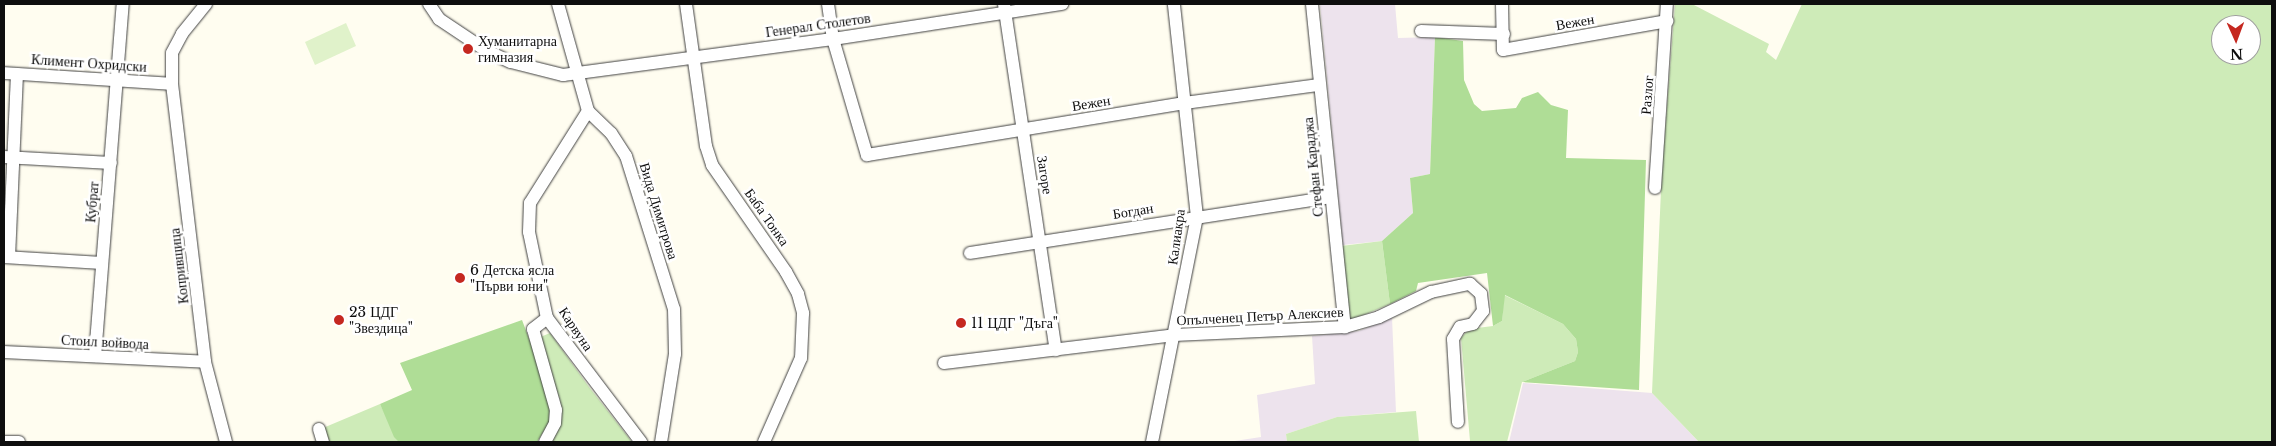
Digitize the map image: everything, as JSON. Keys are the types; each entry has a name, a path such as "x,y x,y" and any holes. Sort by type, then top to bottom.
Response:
{"street":[{"name":"Кубрат","path":"95,356 123,4"},
{"name":"Копривщица","path":"206,4 182,34 172,53 172,84 205,362 226,442"},
{"name":"Генерал Столетов","path":"429,4 439,19 487,52 540,70 577,74 833,39 1005,8 1062,4"},
{"path":"558,4 588,112"},
{"name":"Баба Тонка","path":"686,4 706,146 712,165 786,272 798,294 803,313 801,358 764,442"},
{"path":"828,4 833,39"},
{"name":"Калиакра","path":"1152,442 1197,217 1174,4"},
{"name":"Стефан Караджа","path":"1312,4 1330,198 1345,327"},
{"name":"Вежен","path":"1502,4 1503,50 1667,21"},
{"name":"Разлог","path":"1655,188 1667,4"},
{"name":"Загоре","path":"1005,8 1056,350"},
{"path":"1421,31 1504,34"},
{"name":"Вежен","path":"833,39 867,155 1185,103 1320,85"},
{"name":"Климент Охридски","path":"4,73 172,84"},
{"path":"17,74 8,157 6,257 102,263"},
{"name":"Карвуна","path":"588,112 538,187 528,209 528,232 547,318 641,442"},
{"name":"Вида Димитрова","path":"588,112 611,134 626,156 674,309 675,354 661,442"},
{"path":"8,157 111,163"},
{"name":"Богдан","path":"970,253 1330,198"},
{"name":"Опълченец Петър Алексиев","path":"944,363 1174,335 1345,327 1379,317 1447,286 1470,284 1477,287 1481,294 1481,318 1460,327 1453,339 1458,422"},
{"path":"545,442 555,423 556,410 533,330 538,322 547,318"},
{"name":"Стоил войвода","path":"4,352 205,362"},
{"path":"319,430 323,442"},
{"path":"4,442 19,442"}],"shaded area":[{"path":"1320,4 1395,4 1398,38 1435,37 1430,174 1410,178 1413,213 1382,241 1343,245"},
{"path":"1392,317 1396,412 1337,417 1286,434 1287,442 1228,442 1261,437 1257,395 1315,384 1312,336 1359,331"},
{"path":"1523,383 1652,393 1699,442 1509,442"}],"green space":[{"path":"1692,4 1769,44 1766,52 1776,60 1802,4 2272,4 2272,442 1699,442 1652,393 1662,168 1675,5"},
{"path":"346,23 356,46 315,65 305,42"},
{"path":"1435,37 1463,41 1464,80 1474,104 1482,111 1516,108 1522,98 1538,92 1551,105 1568,110 1566,158 1646,160 1639,390 1522,382 1575,361 1578,352 1576,339 1563,324 1505,295 1502,321 1493,326 1487,273 1418,283 1416,291 1390,304 1382,241 1413,213 1410,178 1430,174"},
{"path":"1382,241 1390,304 1354,319 1349,318 1341,246"},
{"path":"1504,295 1563,324 1576,339 1578,352 1575,361 1522,382 1507,442 1464,442 1470,441 1461,338 1469,329 1493,326 1502,321"},
{"path":"522,320 551,397 553,416 537,442 399,442 394,437 380,404 412,390 400,363"},
{"path":"550,333 632,442 552,442 561,421 560,400 538,338"},
{"path":"380,404 399,442 329,442 323,428"},
{"path":"1416,411 1419,442 1287,442 1286,434 1337,417"}],"place":[{"name":"Хуманитарна гимназия","path":"468,49"},
{"name":"6 Детска ясла \"Първи юни\"","path":"460,278"},
{"name":"23 ЦДГ \"Звездица\"","path":"339,320"},
{"name":"11 ЦДГ \"Дъга\"","path":"961,323"}]}
